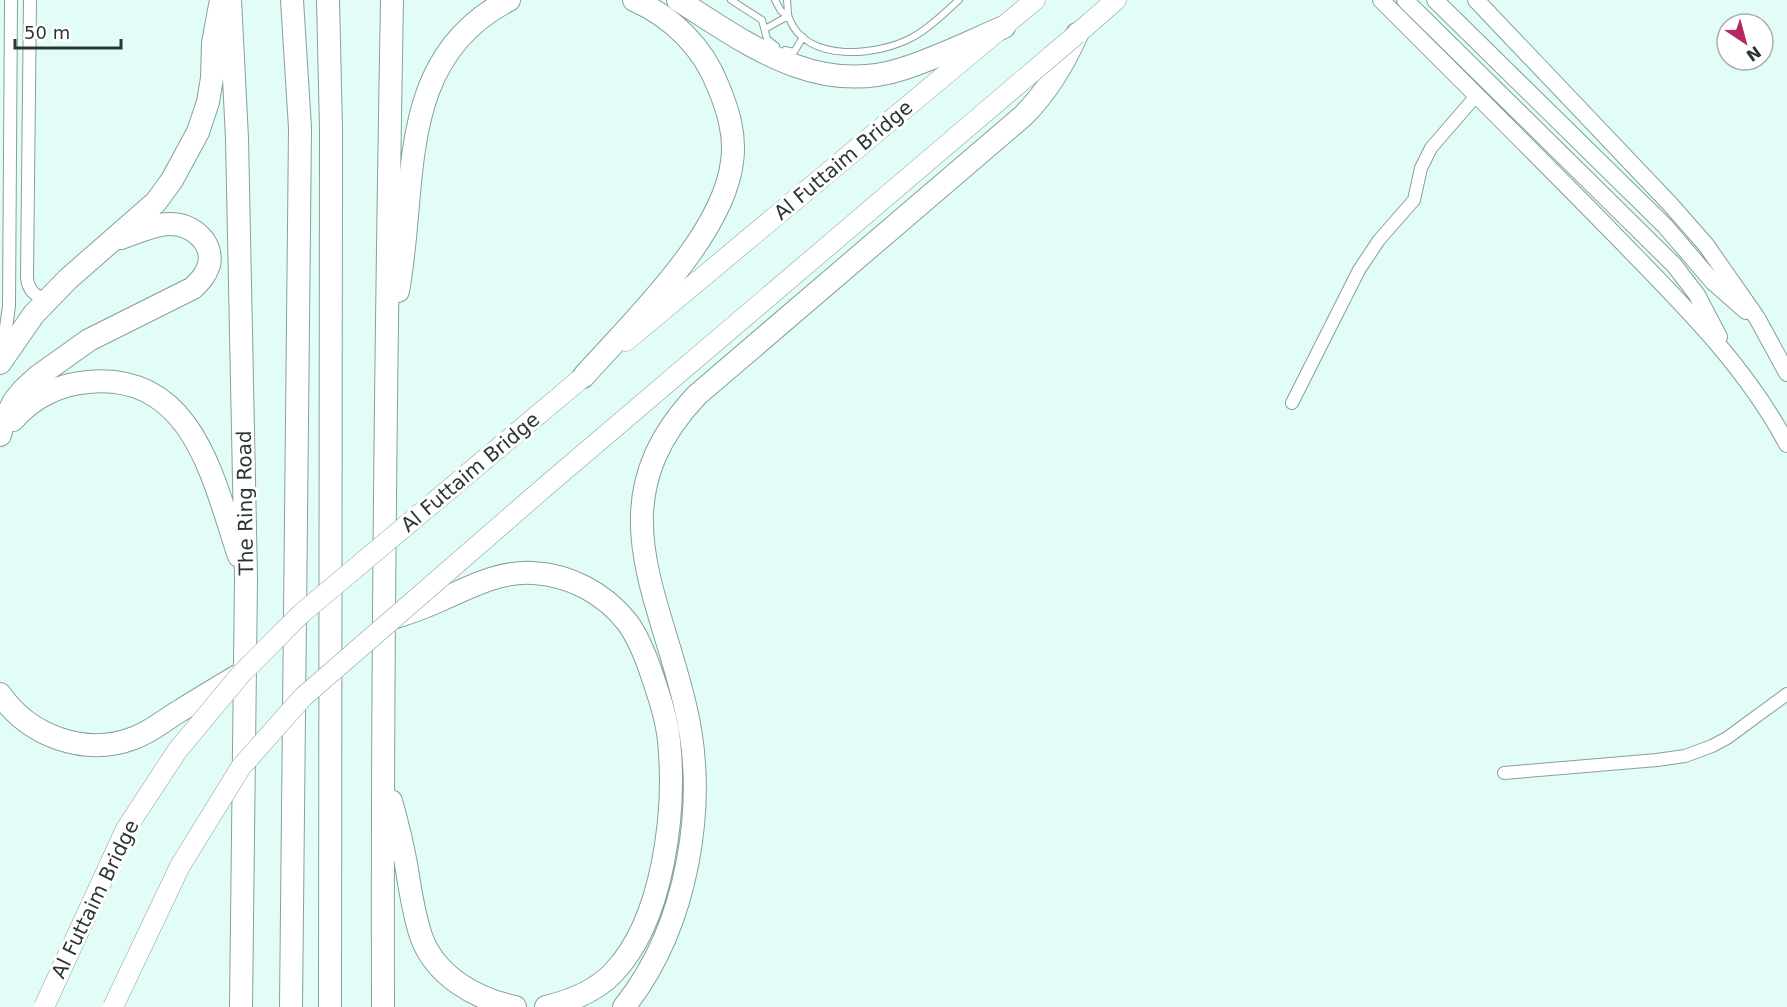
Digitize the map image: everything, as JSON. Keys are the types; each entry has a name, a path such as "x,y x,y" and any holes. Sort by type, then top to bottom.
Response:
{"highway":[{"path":"1,362 22,328 48,299 156,202 177,172 198,132 208,102 212,78 213,42 221,0"},
{"name":"The Ring Road","path":"230,0 237,138 246,578 242,1007"},
{"path":"291,1007 300,140 292,0"},
{"path":"328,0 331,129 330,1007"},
{"path":"383,1007 382,773 392,0"},
{"path":"386,355 404,259 410,170 422,105 441,60 459,37 491,9 509,0"},
{"path":"583,377 672,277 692,250 717,209 732,162 733,137 729,117 714,76 698,50 680,28 660,13 634,0"},
{"path":"678,0 765,54 806,70 830,75 850,76 900,70 1004,27"},
{"path":"624,1007 651,966 677,905 685,875 694,812 695,781 686,706 646,572 642,546 640,522 643,497 649,470 659,447 676,418 697,395 1023,116 1055,79 1077,34"},
{"path":"0,437 14,401 37,377 89,340 193,288 203,278 209,265 209,253 200,235 182,225 157,226 113,240"},
{"path":"0,437 29,405 43,395 74,383 116,382 155,395 172,408 198,443 213,477 246,578"},
{"path":"396,617 488,579 521,573 554,576 585,588 613,606 639,642 647,662 669,738 672,784 668,836 650,907 628,955 612,975 577,998 546,1007"},
{"path":"0,694 24,722 44,734 65,741 111,744 153,729 241,674"},
{"path":"382,773 399,831 412,902 422,938 434,960 451,979 472,993 495,1003 515,1007"}],"main road":[{"name":"Al Futtaim Bridge","path":"44,1007 126,829 177,751 241,674 302,612 1035,0"},
{"path":"113,1007 180,866 241,767 303,697 546,486 1116,0"},
{"path":"1381,0 1671,292 1723,349 1765,407 1787,444"},
{"path":"1405,0 1674,265 1708,313 1723,349"},
{"path":"1435,0 1665,226 1719,289 1757,318"},
{"path":"1476,0 1683,219 1720,265 1757,318 1787,373"}],"street":[{"path":"1,362 9,306 11,0"},
{"path":"30,0 27,284 35,295 48,299"},
{"path":"1292,403 1368,255 1414,200 1421,168 1431,148 1476,96"},
{"path":"9,222 27,222"},
{"path":"1504,773 1686,756 1727,738 1787,694"}],"lane":[{"path":"731,0 741,2 762,20 765,35 770,43 789,52 797,49 803,37"},
{"path":"776,0 781,11 788,16"},
{"path":"787,0 788,16 803,37 820,46 854,52 883,49 910,39 922,32 960,0"},
{"path":"765,29 788,16"}]}
